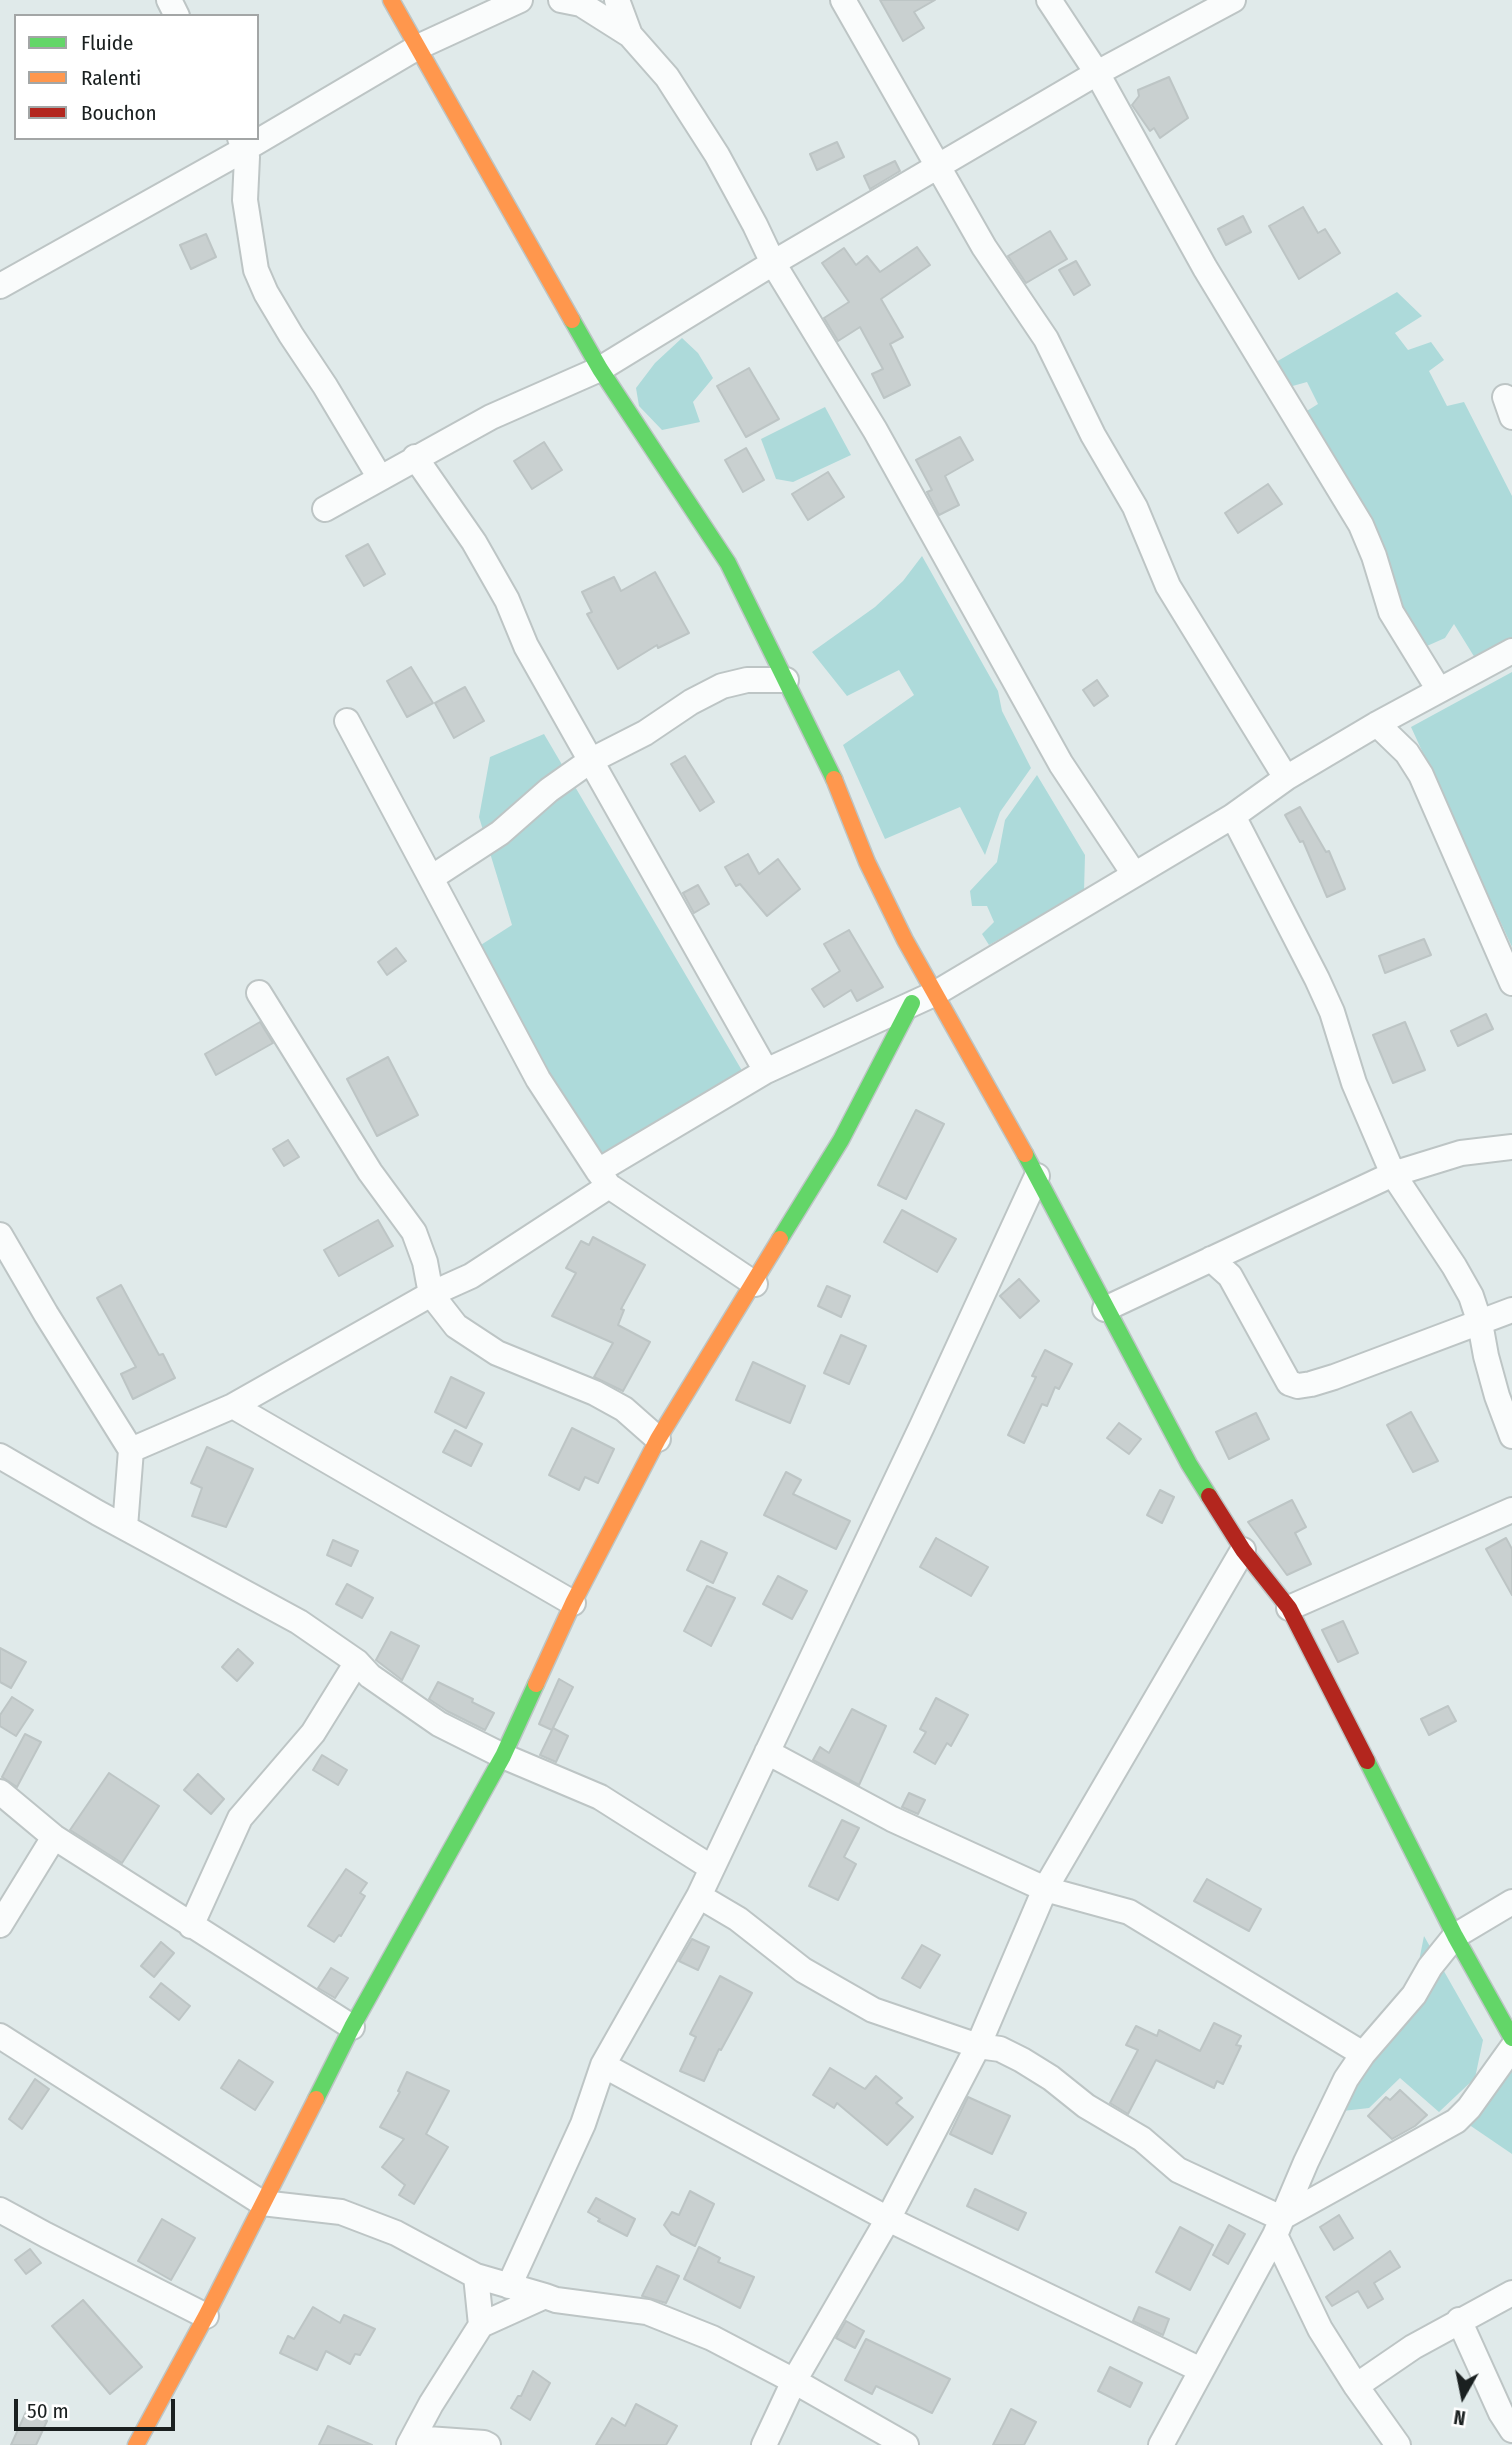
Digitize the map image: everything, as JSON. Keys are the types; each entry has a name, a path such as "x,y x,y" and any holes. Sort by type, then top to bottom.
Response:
{"street":[{"path":"391,0 600,369 727,563 837,784 885,903 1037,1176 1189,1464 1242,1550 1289,1608 1455,1936 1512,2038"},
{"path":"259,135 418,47 520,0"},
{"path":"561,0 581,4 630,35 667,77 717,155 773,263 876,429 1061,764 1134,874"},
{"path":"617,0 630,35"},
{"path":"843,0 984,247 1046,339 1093,435 1135,507 1168,586 1286,778"},
{"path":"1049,0 1097,73 1205,268 1361,526 1374,556 1391,612 1439,690"},
{"path":"325,509 491,417 600,369 773,263 1097,73 1233,0"},
{"path":"0,286 242,144 247,166 245,200 256,270 272,303 380,478"},
{"path":"415,457 474,542 507,600 526,646 766,1071"},
{"path":"131,1450 233,1406 431,1294 471,1276 603,1179 766,1071 936,993 1233,816 1286,778 1377,724 1512,651"},
{"path":"431,878 500,833 549,790 590,761 645,733 691,702 722,686 747,680 786,680"},
{"path":"347,721 538,1079 603,1179 755,1284"},
{"path":"1377,724 1407,753 1421,775 1512,983"},
{"path":"1233,816 1322,990 1354,1083 1393,1174 1471,1296 1497,1396 1512,1436"},
{"path":"259,993 370,1172 414,1232 425,1262 431,1294 456,1326 497,1353 596,1392 624,1409 659,1439"},
{"path":"136,2445 206,2316 352,2027 503,1756 573,1603 659,1439 841,1140 912,1003"},
{"path":"1105,1309 1393,1174 1461,1153 1512,1147"},
{"path":"509,2286 583,2124 603,2065 699,1896 922,1426 1037,1176"},
{"path":"0,1235 131,1450 125,1528"},
{"path":"1211,1259 1230,1276 1289,1383 1298,1386 1334,1377 1512,1310"},
{"path":"233,1406 573,1603"},
{"path":"0,1456 125,1528 299,1622 439,1724 503,1756 600,1797 712,1868"},
{"path":"1289,1608 1512,1510"},
{"path":"764,2445 794,2381 888,2219 978,2046 1045,1888 1242,1550"},
{"path":"191,1926 240,1818 313,1733 357,1662"},
{"path":"767,1752 892,1819 1045,1888 1129,1912 1363,2054"},
{"path":"0,1792 54,1837 352,2027"},
{"path":"0,1925 54,1837"},
{"path":"699,1896 738,1919 803,1970 873,2010 978,2046 999,2049 1022,2060 1051,2078 1086,2106 1142,2138 1178,2170 1278,2227 1320,2329 1398,2445"},
{"path":"1161,2445 1278,2227 1346,2080 1363,2054 1414,1995 1430,1967 1455,1936 1512,1902"},
{"path":"0,2036 262,2203 341,2212 396,2232 476,2276 545,2296 647,2312 712,2338 906,2445"},
{"path":"1278,2227 1456,2121 1469,2108 1512,2048"},
{"path":"603,2065 888,2219 1201,2370"},
{"path":"0,2210 206,2316"},
{"path":"476,2276 481,2325"},
{"path":"1356,2386 1413,2347 1512,2293"},
{"path":"488,2445 411,2442 430,2404 481,2325 545,2296"},
{"path":"1459,2320 1501,2413 1512,2430"}],"shaded area":[{"path":"1397,292 1422,316 1395,333 1408,350 1431,342 1444,360 1429,371 1447,406 1464,402 1512,496 1512,638 1475,658 1454,624 1445,638 1418,650 1302,414 1318,404 1307,382 1289,387 1276,362"},
{"path":"682,338 698,353 713,378 693,402 700,422 662,430 639,406 636,388 655,363"},
{"path":"825,407 851,455 793,482 776,479 761,439"},
{"path":"922,556 998,691 1002,711 1031,768 1000,812 985,855 960,807 885,839 843,745 914,695 899,670 847,696 812,652 875,607 903,581"},
{"path":"1512,672 1512,947 1411,727"},
{"path":"544,734 744,1074 600,1167 473,950 512,925 479,817 490,757"},
{"path":"1037,775 1085,855 1084,892 989,945 982,934 994,922 987,906 972,906 970,891 997,862 1005,820"},
{"path":"1424,1936 1483,2040 1475,2078 1439,2112 1400,2078 1369,2108 1325,2113 1415,1981"},
{"path":"1510,2068 1512,2072 1512,2154 1465,2122"}],"building":[{"path":"880,0 935,0 914,12 924,28 903,41"},
{"path":"1169,77 1188,118 1160,138 1154,128 1150,131 1132,105 1139,96 1138,90"},
{"path":"837,142 844,157 817,170 810,154"},
{"path":"895,161 900,171 870,189 864,176"},
{"path":"1303,207 1318,233 1325,229 1340,253 1299,279 1269,226"},
{"path":"1243,216 1251,232 1226,245 1218,229"},
{"path":"1050,231 1067,259 1026,283 1008,256"},
{"path":"206,234 216,257 191,269 180,245"},
{"path":"917,247 930,265 881,299 903,337 890,344 910,385 884,398 872,374 883,369 860,327 838,341 824,318 849,302 822,263 844,248 856,265 867,256 880,272"},
{"path":"1076,261 1090,285 1074,295 1059,270"},
{"path":"749,368 779,419 746,437 717,386"},
{"path":"960,437 973,460 945,476 959,505 939,515 927,492 932,490 916,460"},
{"path":"544,442 562,470 532,489 514,461"},
{"path":"746,448 764,480 743,492 725,460"},
{"path":"828,472 844,497 808,520 792,494"},
{"path":"1268,484 1282,504 1238,533 1225,513"},
{"path":"368,544 385,574 364,586 346,556"},
{"path":"655,572 689,633 658,648 657,645 618,669 587,614 592,612 582,592 614,577 621,591"},
{"path":"411,667 433,703 407,717 387,681"},
{"path":"1097,680 1108,696 1094,706 1083,690"},
{"path":"465,687 484,721 454,738 435,703"},
{"path":"685,756 714,802 700,811 671,764"},
{"path":"1300,807 1326,852 1329,851 1345,889 1327,897 1303,841 1300,842 1285,815"},
{"path":"748,854 759,874 778,859 800,889 767,916 740,884 736,886 725,867"},
{"path":"698,885 709,904 694,913 683,893"},
{"path":"849,930 883,987 857,1001 851,990 824,1007 812,989 840,971 824,944"},
{"path":"1424,939 1431,955 1385,973 1379,956"},
{"path":"396,948 406,961 387,975 378,962"},
{"path":"1486,1014 1493,1029 1458,1046 1451,1031"},
{"path":"260,1022 273,1043 216,1075 205,1054"},
{"path":"1405,1022 1425,1070 1393,1083 1373,1035"},
{"path":"388,1057 418,1115 377,1136 347,1079"},
{"path":"916,1110 944,1124 906,1199 878,1185"},
{"path":"288,1140 299,1157 284,1166 273,1149"},
{"path":"902,1210 956,1239 937,1272 884,1242"},
{"path":"378,1220 393,1246 339,1276 324,1250"},
{"path":"593,1237 645,1265 621,1309 624,1310 618,1325 650,1342 623,1391 594,1377 613,1343 552,1316 576,1273 566,1268 581,1241 589,1245"},
{"path":"1019,1279 1039,1301 1020,1318 1000,1296"},
{"path":"121,1285 159,1355 163,1354 175,1378 133,1399 121,1374 136,1367 97,1298"},
{"path":"827,1286 850,1296 841,1317 818,1306"},
{"path":"841,1335 866,1346 849,1384 824,1373"},
{"path":"1045,1350 1072,1364 1059,1389 1055,1387 1047,1406 1042,1404 1024,1443 1008,1435 1036,1377 1032,1376"},
{"path":"753,1362 805,1386 790,1423 736,1400"},
{"path":"451,1377 484,1393 466,1428 435,1412"},
{"path":"1411,1412 1438,1461 1413,1472 1387,1425"},
{"path":"1256,1413 1269,1439 1229,1459 1216,1432"},
{"path":"1119,1423 1141,1439 1129,1454 1107,1438"},
{"path":"572,1428 614,1449 598,1483 585,1477 579,1490 549,1475"},
{"path":"455,1430 482,1444 471,1466 443,1452"},
{"path":"207,1447 253,1469 226,1527 192,1516 202,1488 191,1483"},
{"path":"786,1472 801,1480 793,1494 850,1521 836,1549 764,1515"},
{"path":"1160,1490 1174,1497 1162,1523 1147,1515"},
{"path":"1292,1500 1306,1527 1295,1533 1311,1564 1287,1575 1248,1522"},
{"path":"936,1538 988,1567 971,1596 920,1567"},
{"path":"1506,1538 1512,1549 1512,1595 1486,1549"},
{"path":"333,1540 358,1551 351,1566 327,1555"},
{"path":"701,1541 727,1553 713,1583 687,1570"},
{"path":"778,1576 807,1591 792,1619 763,1604"},
{"path":"347,1584 373,1598 362,1618 336,1604"},
{"path":"707,1586 735,1598 711,1646 684,1631"},
{"path":"1343,1621 1358,1653 1338,1662 1322,1630"},
{"path":"391,1632 419,1646 402,1680 376,1660"},
{"path":"0,1648 26,1662 11,1688 0,1682"},
{"path":"238,1649 253,1663 237,1681 222,1667"},
{"path":"559,1679 573,1687 552,1730 539,1724"},
{"path":"438,1682 494,1713 485,1730 429,1699"},
{"path":"12,1697 33,1710 16,1736 0,1726 0,1715"},
{"path":"936,1698 968,1715 951,1746 947,1743 935,1764 914,1752 926,1732 920,1729"},
{"path":"1448,1706 1456,1721 1429,1735 1421,1719"},
{"path":"852,1709 886,1726 859,1785 813,1760 820,1747 829,1753"},
{"path":"553,1728 568,1736 556,1762 540,1755"},
{"path":"25,1734 41,1742 17,1787 2,1777"},
{"path":"322,1755 347,1770 338,1785 313,1770"},
{"path":"109,1773 159,1806 122,1863 70,1830"},
{"path":"198,1774 224,1799 211,1814 184,1790"},
{"path":"909,1793 925,1800 918,1814 902,1807"},
{"path":"842,1820 859,1828 844,1857 856,1864 838,1900 809,1886"},
{"path":"346,1869 367,1883 360,1893 365,1896 341,1936 334,1942 308,1926"},
{"path":"1207,1879 1261,1909 1249,1931 1194,1901"},
{"path":"692,1939 709,1947 698,1970 679,1961"},
{"path":"161,1942 174,1953 154,1977 141,1966"},
{"path":"922,1945 940,1955 920,1988 902,1978"},
{"path":"331,1968 348,1978 335,1998 318,1988"},
{"path":"720,1976 752,1993 721,2050 719,2049 704,2081 680,2071 696,2037 690,2034"},
{"path":"161,1983 190,2006 179,2020 150,1997"},
{"path":"1214,2023 1241,2036 1236,2045 1241,2046 1223,2084 1217,2081 1214,2088 1156,2060 1128,2114 1110,2103 1138,2050 1126,2045 1136,2026 1157,2036 1159,2030 1200,2051"},
{"path":"239,2060 273,2082 255,2110 221,2088"},
{"path":"830,2068 865,2089 876,2076 902,2098 896,2103 913,2117 887,2145 837,2103 834,2108 813,2095"},
{"path":"407,2072 449,2091 426,2134 448,2147 414,2204 399,2195 405,2185 382,2167 404,2139 380,2127 400,2092 398,2091"},
{"path":"35,2079 49,2089 22,2129 9,2119"},
{"path":"1400,2090 1427,2115 1415,2126 1392,2139 1368,2116 1386,2097 1390,2100"},
{"path":"968,2097 1010,2116 992,2154 950,2134"},
{"path":"975,2189 1026,2213 1018,2230 967,2206"},
{"path":"690,2191 714,2204 695,2246 671,2234 664,2225 672,2212 679,2215"},
{"path":"596,2198 635,2219 627,2236 598,2221 600,2219 588,2212"},
{"path":"1339,2215 1353,2238 1334,2250 1320,2227"},
{"path":"162,2219 195,2238 171,2280 138,2261"},
{"path":"1229,2225 1245,2234 1228,2264 1213,2255"},
{"path":"1180,2227 1213,2245 1190,2290 1156,2272"},
{"path":"699,2247 720,2258 718,2262 754,2277 740,2308 684,2279"},
{"path":"30,2249 41,2263 26,2274 15,2260"},
{"path":"1390,2251 1400,2267 1374,2283 1383,2299 1368,2308 1358,2291 1332,2306 1326,2297"},
{"path":"657,2266 679,2276 666,2303 642,2296"},
{"path":"83,2300 142,2367 110,2394 52,2326"},
{"path":"313,2307 340,2323 344,2315 375,2329 360,2355 355,2354 350,2364 326,2351 317,2370 280,2353 288,2336 294,2339"},
{"path":"1139,2307 1169,2319 1163,2335 1133,2321"},
{"path":"846,2321 864,2331 855,2348 836,2338"},
{"path":"866,2339 950,2379 932,2413 876,2386 872,2394 845,2380"},
{"path":"1110,2367 1142,2383 1130,2407 1098,2391"},
{"path":"533,2371 550,2383 530,2420 511,2408 518,2396 521,2396"},
{"path":"636,2404 677,2426 666,2445 596,2445 612,2418 625,2426"},
{"path":"1011,2409 1036,2422 1024,2445 993,2445"},
{"path":"26,2412 47,2421 36,2445 11,2445"},
{"path":"328,2426 372,2445 319,2445"}],"traffic: fast":[{"path":"572,320 600,369 728,563 834,779"},
{"path":"780,1239 841,1140 912,1003"},
{"path":"1025,1154 1189,1464 1209,1496"},
{"path":"316,2099 352,2027 503,1756 536,1684"},
{"path":"1367,1761 1455,1936 1512,2038"}],"traffic: slow":[{"path":"391,0 572,320"},
{"path":"834,779 867,862 905,940 1025,1154"},
{"path":"536,1684 573,1603 658,1439 780,1239"},
{"path":"136,2445 206,2316 316,2099"}],"traffic: jam":[{"path":"1209,1496 1243,1550 1289,1608 1367,1761"}]}
